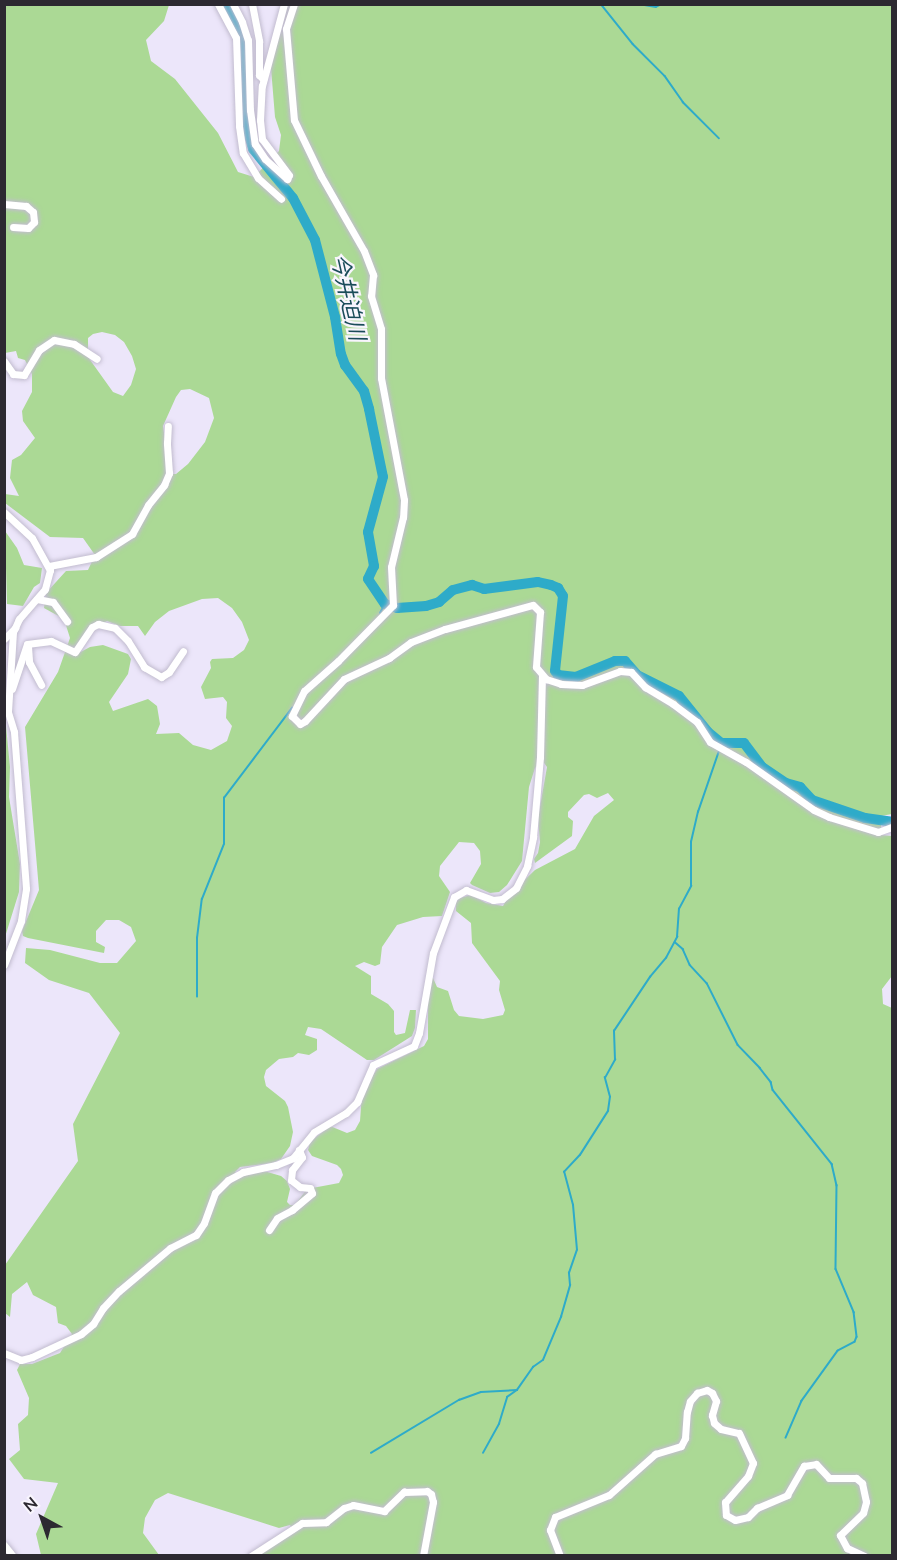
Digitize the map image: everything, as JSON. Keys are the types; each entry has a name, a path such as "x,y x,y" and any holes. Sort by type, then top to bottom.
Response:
{"street":[{"path":"218,4 236,38 239,126 243,153 258,178 281,200"},
{"path":"233,4 248,40 250,110 255,144 265,159 288,179 289,176 268,150 260,133 263,80 284,4"},
{"path":"252,4 259,41 259,75 263,80"},
{"path":"294,4 286,29 294,120 321,176 364,251 373,275 371,296 381,329 381,378 404,500 403,517 391,567 393,605 338,661 304,691 292,716 300,724 305,721 344,679 389,658 411,642 445,629 508,614 527,604 533,604 540,612 535,654 536,667 542,676 561,684 582,685 620,671 631,672 645,687 697,722 716,745 829,817 878,832 892,829"},
{"path":"5,204 26,206 33,212 34,222 28,228 13,227"},
{"path":"4,361 13,374 24,375 39,350 54,340 74,344 97,359"},
{"path":"49,566 96,557 132,534 148,505 164,485 169,473 168,426"},
{"path":"4,512 32,538 49,566 48,582 37,599 19,619 15,628 8,712 14,732 27,888 21,921 4,965"},
{"path":"37,599 53,602 67,621"},
{"path":"27,644 51,641 75,652 92,627 106,624 128,641 144,667 161,677 169,672 183,651"},
{"path":"4,639 15,628"},
{"path":"9,697 27,644"},
{"path":"27,644 29,662 41,685"},
{"path":"4,1353 21,1360 81,1335 93,1324 103,1308 119,1291 170,1248 196,1235 204,1224 215,1193 228,1180 243,1172 285,1163 314,1132 346,1113 357,1102 373,1065 414,1046 419,1033 433,953 454,897 466,890 487,898 502,899 516,888 524,874 533,837 540,757 542,676"},
{"path":"269,1230 277,1218 292,1210 312,1193 310,1188 300,1187 291,1180 292,1170 302,1157 299,1150"},
{"path":"560,1556 550,1530 555,1517 609,1495 655,1454 681,1446 685,1438 690,1401 697,1393 707,1390 712,1393 716,1401 712,1415 714,1423 721,1429 739,1432 753,1462 748,1476 725,1502 726,1515 735,1520 748,1517 757,1508 787,1495 804,1466 816,1464 829,1478 856,1478 862,1484 866,1502 863,1513 840,1535 847,1548 864,1556"},
{"path":"251,1556 302,1523 326,1522 344,1508 353,1505 384,1511 404,1492 427,1491 431,1494 433,1502 423,1556"},
{"path":"4,1545 13,1556"}],"green space":[{"path":"5,5 169,5 164,21 146,40 151,61 175,79 218,133 238,172 254,177 279,151 281,135 275,117 271,68 273,42 288,5 892,5 892,814 881,816 881,835 892,836 892,976 882,989 883,1004 892,1008 892,1555 257,1555 293,1530 290,1525 279,1528 168,1493 155,1500 145,1518 143,1533 159,1555 41,1555 36,1534 58,1483 24,1479 9,1459 20,1450 18,1424 28,1415 29,1398 17,1370 20,1364 32,1364 60,1353 72,1334 66,1326 58,1323 56,1307 33,1295 27,1282 12,1294 10,1317 5,1313 5,1265 78,1161 73,1124 120,1033 89,993 49,980 25,963 26,948 50,950 100,963 117,963 136,941 131,927 119,920 106,920 96,931 96,942 105,947 104,953 23,936 22,931 39,890 25,727 58,672 70,638 64,619 44,608 46,593 66,571 88,570 95,555 83,538 50,537 5,503 5,494 19,496 10,478 12,460 21,455 35,438 23,421 22,411 32,392 32,374 25,360 18,358 16,351 5,353","holes":["102,332 115,335 124,342 132,356 136,369 131,385 123,396 113,392 88,357 88,338","190,389 209,398 214,418 205,442 188,464 176,474 170,474 163,426 181,390","218,598 232,608 242,622 249,640 244,650 233,658 212,659 211,668 201,687 205,699 223,697 227,702 226,718 232,726 227,741 211,750 193,745 179,733 156,734 160,724 157,706 148,699 113,711 109,702 128,674 131,659 128,654 103,645 90,647 75,655 97,626 107,621 120,626 138,626 145,636 155,622 169,611 202,599","542,760 547,767 538,818 540,842 534,859 535,863 572,836 573,821 568,817 568,812 584,795 589,794 597,798 608,793 614,800 594,816 575,849 535,870 509,895 503,906 486,903 471,895 460,898 456,902 456,911 471,923 472,943 500,981 499,990 505,1010 503,1015 483,1019 459,1016 454,1010 448,991 437,987 433,978 429,979 425,991 428,1002 428,1039 424,1046 377,1069 362,1093 360,1121 355,1130 347,1133 330,1126 310,1142 308,1150 312,1156 337,1165 341,1169 343,1175 339,1183 307,1189 295,1205 290,1205 287,1202 290,1189 287,1181 281,1176 264,1171 238,1176 235,1172 240,1167 272,1163 281,1159 290,1146 293,1132 288,1107 285,1101 266,1086 264,1077 266,1070 279,1059 293,1057 298,1053 309,1055 317,1050 317,1039 305,1035 308,1027 321,1029 367,1060 374,1060 412,1036 416,1010 410,1010 405,1033 396,1035 394,1011 388,1004 371,994 371,976 355,966 364,962 375,966 380,964 382,947 397,925 423,917 442,916 450,892 439,876 440,866 459,842 474,843 480,851 481,864 470,883 472,885 490,893 499,892 507,885 522,861 529,787 535,768"]},
{"path":"5,531 17,548 24,565 42,568 40,583 34,587 23,606 7,604"},
{"path":"4,705 10,767 9,797 20,864 19,892 5,937"}],"waterway":[{"name":"今井迫川","path":"226,4 242,43 245,121 253,149 293,198 315,240 335,317 341,354 345,365 364,391 369,409 383,477 368,532 374,566 368,579 385,604 397,608 426,606 439,602 453,590 472,585 484,589 538,582 558,588 563,596 555,671 558,675 576,677 615,661 625,661 637,675 679,696 708,732 721,743 744,743 762,767 786,783 800,787 812,800 865,818 892,822"},
{"path":"601,4 633,44 665,76 683,102 719,138"},
{"path":"639,4 656,7 662,4"},
{"path":"380,613 385,604"},
{"path":"197,997 197,938 202,899 224,844 224,798 292,708"},
{"path":"371,1453 459,1400 481,1392 517,1390 533,1367 543,1360 561,1317 570,1285 569,1273 577,1250 573,1205 564,1172 580,1155 608,1111 610,1097 605,1078 615,1060 614,1031 650,977 666,958 677,937 679,909 691,886 691,842 698,812 719,751"},
{"path":"675,942 683,949 690,965 707,983 738,1045 760,1068 771,1082 773,1090 832,1164 837,1185 836,1269 854,1312 857,1337 855,1342 838,1351 802,1401 786,1438"},
{"path":"483,1453 499,1424 507,1397 517,1390"}]}
